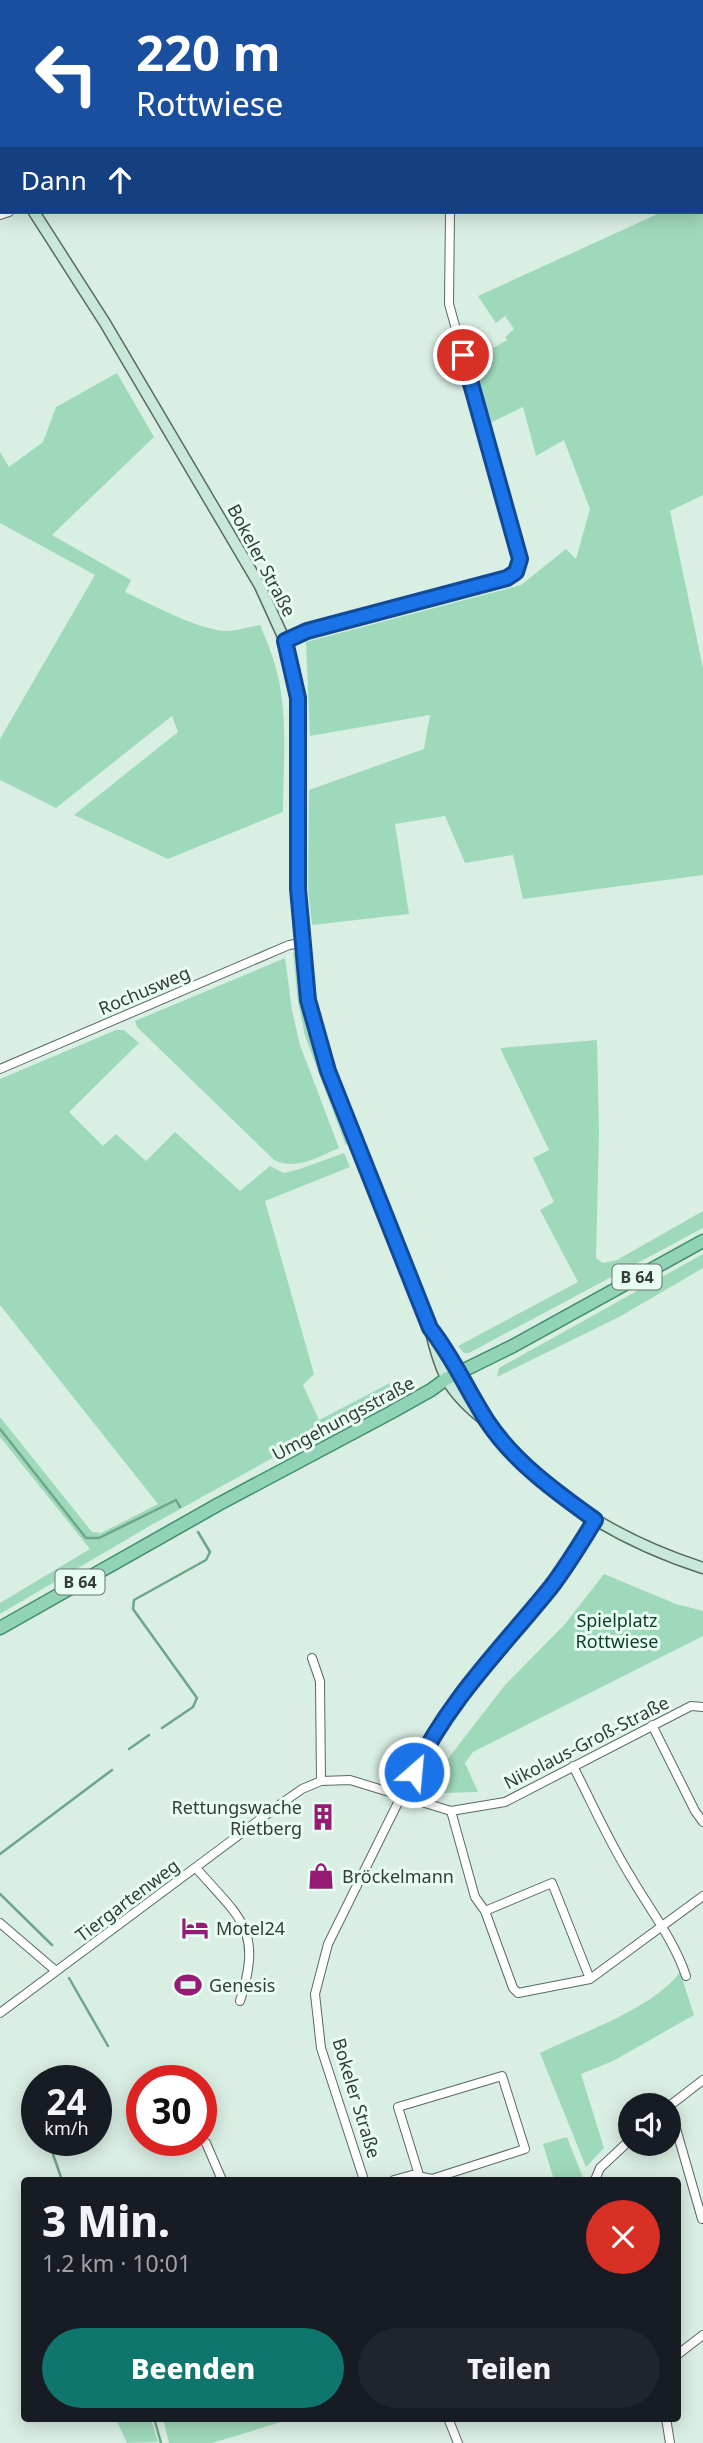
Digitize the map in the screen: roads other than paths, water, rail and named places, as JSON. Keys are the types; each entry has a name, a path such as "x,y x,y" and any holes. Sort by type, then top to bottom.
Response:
{"main road":[{"name":"Bokeler Straße","path":"35,214 105,323 254,574 285,641 294,671 299,717 298,889 308,1000 328,1071 430,1328 446,1380"},
{"name":"Umgehungsstraße","path":"0,1628 219,1504 703,1241"},
{"name":"Bokeler Straße","path":"430,1328 448,1351 488,1423"},
{"path":"446,1380 457,1396 488,1423 548,1485 595,1520 647,1547 703,1568"}],"street":[{"path":"285,641 307,631 507,578 516,572 520,559 449,304 450,214"},
{"name":"Rochusweg","path":"0,1069 289,945 302,943"},
{"name":"Bokeler Straße","path":"363,2177 321,2048 315,1994 328,1944 425,1748 462,1692 552,1585 595,1520"},
{"path":"312,1658 320,1681 321,1781"},
{"name":"Nikolaus-Groß-Straße","path":"402,1795 451,1811 505,1802 691,1706 703,1707"},
{"path":"652,1725 703,1822"},
{"path":"573,1766 630,1876 681,1961 686,1976"},
{"name":"Tiergartenweg","path":"0,2014 302,1789 321,1781 356,1781 402,1795"},
{"path":"451,1811 475,1897 485,1912 517,1993 525,1994 590,1979 703,1896"},
{"path":"196,1868 238,1916 248,1935 251,1958 240,2001"},
{"path":"485,1912 552,1883 590,1979"},
{"path":"0,1923 56,1971"},
{"path":"419,2175 398,2107 502,2076 525,2149 438,2177"},
{"path":"681,2098 703,2080"},
{"path":"681,2146 702,2219"},
{"path":"596,2177 600,2168 618,2151"},
{"path":"212,2156 221,2177"},
{"path":"409,2177 426,2177"},
{"path":"681,2352 703,2334"},
{"path":"450,2422 458,2443"},
{"path":"667,2422 670,2443"}],"waterway":[{"path":"0,1429 86,1538 99,1538 176,1500 180,1507"},
{"path":"162,1728 193,1707 197,1698 133,1609 134,1600 206,1560 210,1552 198,1532"},
{"path":"129,1749 149,1735"},
{"path":"0,1854 112,1770"},
{"path":"0,1894 52,1945"},
{"path":"69,1978 108,2046"},
{"path":"54,2156 61,2177"},
{"path":"155,2422 161,2443"}],"place":[{"name":"Rettungswache Rietberg","path":"323,1817"},
{"name":"Bröckelmann","path":"321,1876"},
{"name":"Motel24","path":"195,1928"},
{"name":"Genesis","path":"188,1985"}],"park label":[{"name":"Spielplatz Rottwiese","path":"617,1630"}]}
